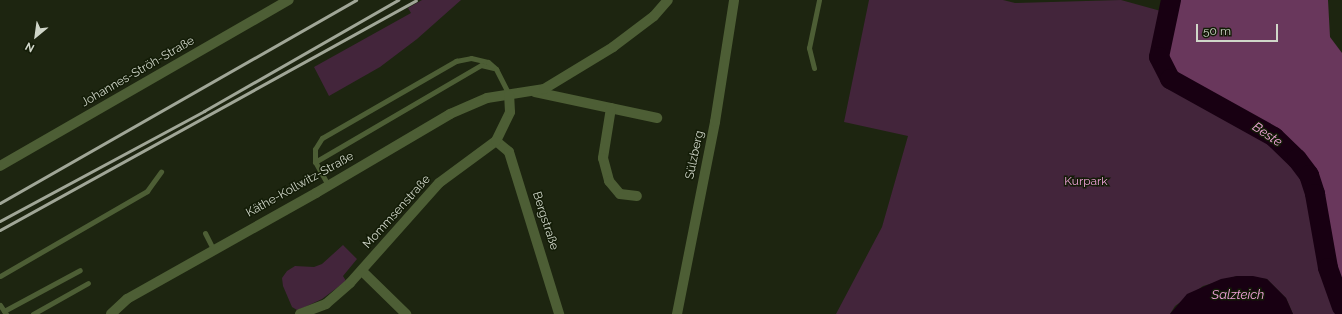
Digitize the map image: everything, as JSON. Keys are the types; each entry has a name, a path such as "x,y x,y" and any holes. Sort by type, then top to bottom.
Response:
{"street":[{"name":"Johannes-Ströh-Straße","path":"0,166 289,0"},
{"path":"535,92 580,68 613,47 654,16 668,0"},
{"name":"Sülzberg","path":"677,314 715,122 734,0"},
{"path":"509,95 535,92 657,118"},
{"name":"Mommsenstraße","path":"300,314 326,304 362,271 439,183 496,141 510,112 509,95"},
{"name":"Käthe-Kollwitz-Straße","path":"111,314 126,299 450,114 486,98 509,95"},
{"path":"611,108 603,158 609,181 620,194 637,196"},
{"name":"Bergstraße","path":"496,141 509,152 560,314"},
{"path":"362,271 406,314"}],"lane":[{"path":"814,68 809,48 819,0"},
{"path":"328,185 314,162 315,149 322,138 456,61 471,58 482,59 496,69 509,95"},
{"path":"314,162 481,66 496,69"},
{"path":"0,276 147,191 161,172"},
{"path":"205,233 213,249"},
{"path":"0,305 5,313 80,270"},
{"path":"33,314 88,283"}],"green space":[{"path":"422,0 461,0 417,39 380,67 329,96 314,67 411,13 408,8"},
{"name":"Kurpark","path":"869,0 1003,0 1015,3 1121,0 1168,13 1159,57 1170,79 1274,137 1297,159 1309,175 1315,194 1328,268 1342,314 1293,314 1286,298 1267,279 1237,276 1203,286 1175,306 1170,314 836,314 882,227 908,136 844,122"},
{"path":"343,245 357,259 343,276 346,281 322,299 297,310 292,307 283,286 282,278 287,271 295,266 314,267 322,264"}],"shaded area":[{"path":"1171,0 1328,0 1330,37 1342,53 1342,307 1328,268 1315,194 1309,175 1298,159 1274,136 1170,79 1159,57"}],"water":[{"name":"Salzteich","path":"1237,276 1253,276 1267,279 1286,298 1293,314 1170,314 1187,294 1221,279"}],"waterway":[{"name":"Beste","path":"1171,0 1159,57 1170,79 1274,137 1297,159 1309,175 1315,194 1328,268 1342,307"}],"railway":[{"path":"0,203 356,0"},
{"path":"0,221 204,111 398,0"},
{"path":"0,230 416,0"}]}
